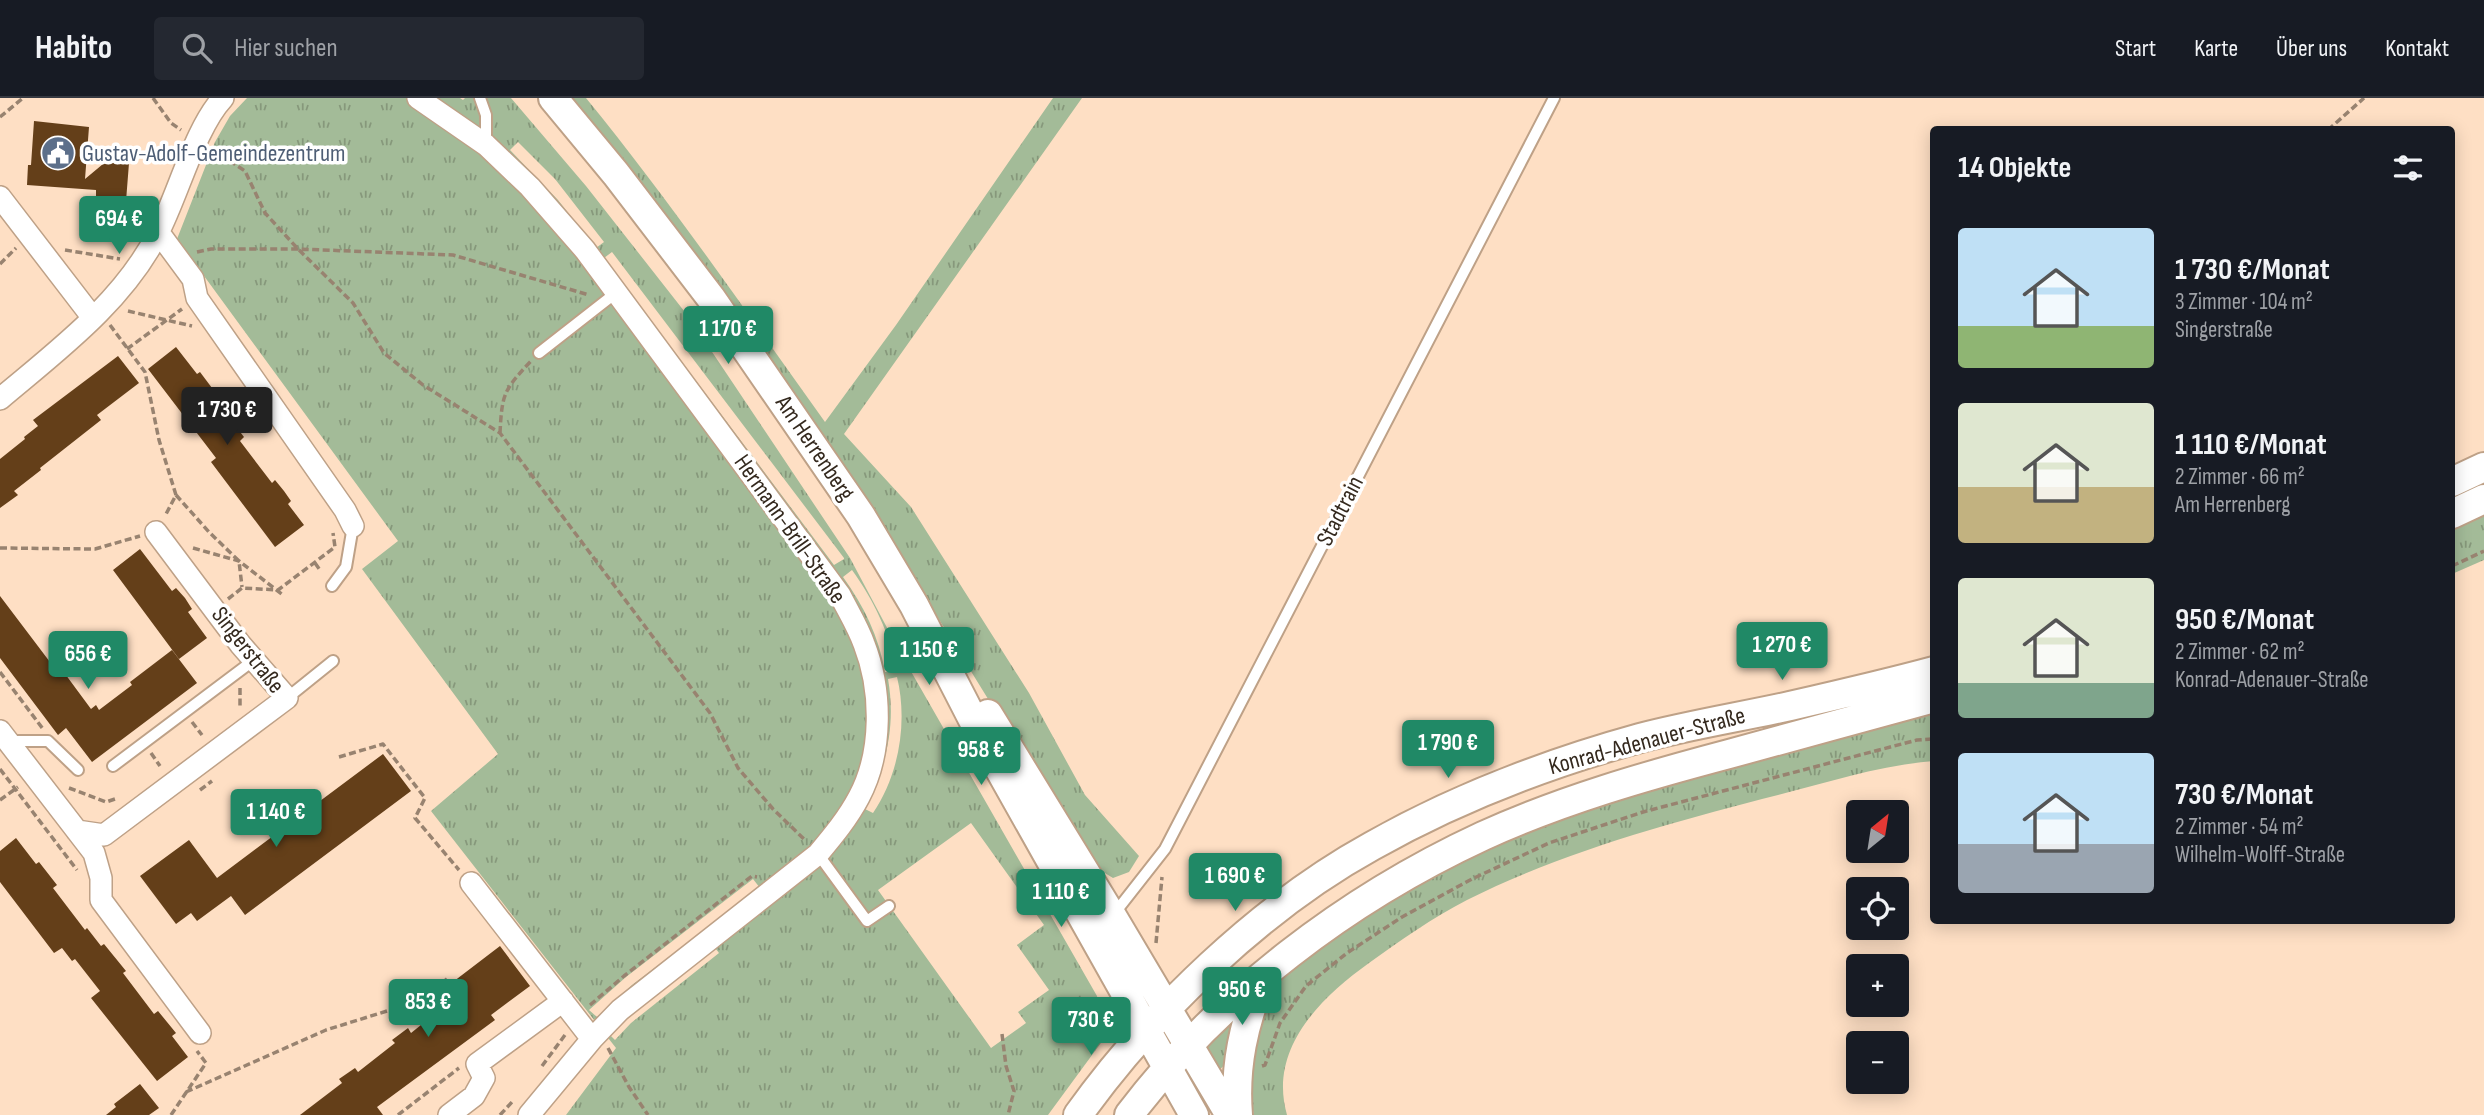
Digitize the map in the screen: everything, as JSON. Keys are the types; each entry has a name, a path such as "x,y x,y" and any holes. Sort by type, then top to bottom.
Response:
{"main road":[{"name":"Am Herrenberg","path":"553,98 624,184 711,298 861,516 914,605 1003,737 1112,916 1143,951 1168,1008 1230,1115"},
{"path":"2455,481 2484,467"},
{"path":"2455,513 2484,499"},
{"name":"Am Herrenberg","path":"914,605 987,747 1192,1112"},
{"name":"Konrad-Adenauer-Straße","path":"1078,1115 1146,1031 1212,964 1290,900 1369,847 1476,793 1560,761 1642,737 1790,706 1930,672"},
{"name":"Konrad-Adenauer-Straße","path":"1131,1112 1189,1046 1263,975 1315,934 1438,858 1537,814 1631,782 1930,699"},
{"path":"1143,951 1145,962 1166,972 1189,971 1212,964"},
{"path":"1238,1115 1237,1069 1247,1021 1263,975"},
{"path":"1131,1112 1156,1102 1192,1112"}],"street":[{"path":"0,399 99,312 141,262 159,233 193,137 223,98"},
{"name":"Hermann-Brill-Straße","path":"418,98 486,145 530,187 585,250 612,296 840,595 864,644 876,707 872,761 860,795 839,828 818,853 620,1010 523,1106"},
{"path":"0,197 99,312"},
{"path":"159,233 193,279 186,303 345,510 343,526"},
{"name":"Singerstraße","path":"76,831 104,835 288,698 254,660 161,538"},
{"path":"4,736 93,853 101,878 101,900 200,1033"},
{"path":"471,883 563,1002 577,1019 596,1035"},
{"path":"449,1115 474,1096 484,1078 477,1064 563,1002"}],"lane":[{"path":"480,98 486,115 486,145"},
{"name":"Stadtrain","path":"1112,916 1165,849 1554,98"},
{"path":"539,353 612,296"},
{"path":"332,586 346,567 343,526"},
{"path":"113,766 254,660"},
{"path":"288,698 333,661"},
{"path":"4,736 48,741 78,770"},
{"path":"818,853 867,921 889,906"}],"path":[{"path":"0,117 23,98"},
{"path":"153,98 171,123 245,171 265,213 353,303 384,353 423,385 500,433 710,713 738,768 818,853"},
{"path":"2332,126 2364,98"},
{"path":"39,245 88,251 123,260"},
{"path":"175,256 211,249 298,249 453,255 612,296"},
{"path":"99,312 167,320 197,327 186,303 167,320 127,349"},
{"path":"99,312 145,372 159,440 176,495 239,561 283,595"},
{"path":"500,433 501,400 509,384 539,353"},
{"path":"161,538 176,495"},
{"path":"216,610 242,588 278,590 335,547 343,526"},
{"path":"0,548 95,549 161,538 239,561"},
{"path":"2455,565 2484,551"},
{"path":"239,561 242,588"},
{"path":"314,563 320,569"},
{"path":"0,672 44,729 48,741"},
{"path":"1237,1069 1265,1065 1280,1023 1306,986 1347,953 1402,917 1472,878 1549,843 1643,812 1930,738"},
{"path":"339,757 383,744 425,798 415,818 471,883"},
{"path":"0,769 77,870"},
{"path":"0,800 33,776"},
{"path":"1143,951 1165,849"},
{"path":"536,1074 577,1019 624,976 752,876 779,884"},
{"path":"186,1092 326,1030 419,1001 447,979"},
{"path":"171,1115 206,1063 190,1041 200,1033"},
{"path":"1002,1034 1006,1066 1014,1091 1008,1115"},
{"path":"596,1035 648,1115"},
{"path":"398,1115 466,1063 477,1064"},
{"path":"500,1115 523,1106"}],"green space":[{"path":"247,98 511,98 586,186 688,316 850,558 901,654 1097,996 1106,1036 1048,1115 566,1115 616,1048 431,811 498,754 362,569 398,541 177,239 215,142 230,116","holes":["518,142 555,179 604,242 596,248 558,200 510,150","612,252 844,558 834,565 604,258","852,570 880,618 896,671 885,672 875,634 843,577","897,677 902,712 899,748 889,782 873,813 863,808 878,778 888,746 888,679","971,823 1044,925 1017,945 1049,990 1018,1012 1026,1023 991,1048 878,890","753,879 760,888 632,985 597,1017 589,1010 626,977","712,944 719,953 631,1023 615,1040 605,1030"]},
{"path":"569,98 586,98 617,137 708,258 825,422 896,325 1053,98 1082,98 844,434 911,507 1029,693 1085,795 1139,856 1129,872 1113,878 1090,864 885,532"},
{"path":"2484,512 2484,560 2455,573 2455,525"},
{"path":"1930,712 1930,762 1855,775 1620,839 1542,867 1441,914 1351,977 1317,1009 1302,1027 1285,1068 1283,1091 1287,1115 1254,1115 1250,1096 1251,1054 1271,993 1297,962 1422,880 1503,840 1601,803"},
{"path":"1244,1008 1231,1059 1215,1074 1201,1049"}],"building":[{"path":"34,121 89,127 85,179 109,159 129,163 125,214 122,214 121,225 96,223 96,190 27,185"},
{"path":"176,347 215,392 211,394 244,437 240,441 272,483 275,480 284,491 291,501 288,504 304,525 275,547 211,462 216,458 148,369"},
{"path":"118,356 139,383 97,415 101,420 40,468 41,470 14,491 18,495 0,508 0,459 38,426 33,420"},
{"path":"140,549 172,591 176,588 185,598 192,609 188,612 207,638 179,659 113,570"},
{"path":"0,596 56,670 60,667 91,709 96,705 99,710 172,650 197,683 92,762 66,728 58,735 0,658"},
{"path":"383,754 411,791 245,915 231,896 197,921 191,913 176,924 140,876 189,840 217,878"},
{"path":"16,838 57,885 53,888 85,930 87,928 101,946 104,944 126,971 123,973 154,1014 158,1011 176,1033 172,1036 188,1057 157,1081 91,998 100,991 75,959 72,961 62,948 54,953 0,882 0,851"},
{"path":"500,946 530,986 491,1015 495,1020 377,1107 383,1115 300,1115 342,1083 339,1079 355,1068 358,1072 395,1043 392,1040 408,1028 411,1033 446,1005 444,1003 452,997 445,988"},
{"path":"140,1084 159,1108 149,1115 106,1115 116,1107 114,1104"}],"place":[{"name":"Gustav-Adolf-Gemeindezentrum","path":"58,153"}]}
